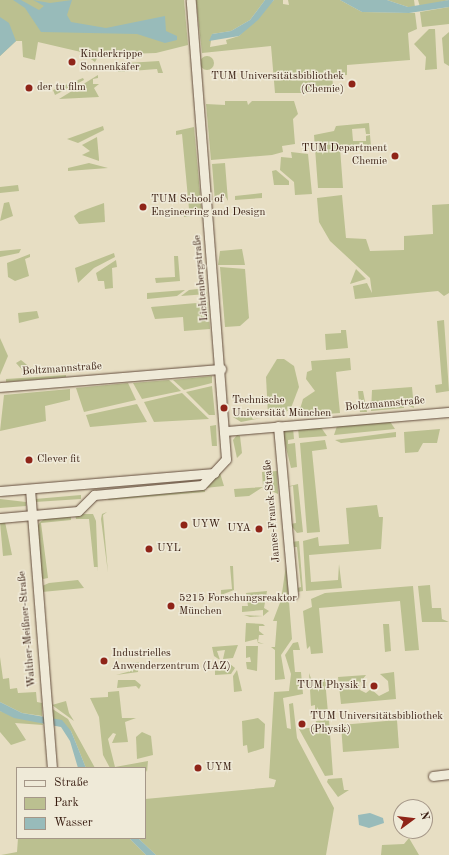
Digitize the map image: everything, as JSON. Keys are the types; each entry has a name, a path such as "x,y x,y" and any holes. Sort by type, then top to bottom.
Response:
{"street":[{"name":"Lichtenbergstraße","path":"190,0 226,431 226,459 214,473"},
{"name":"Boltzmannstraße","path":"0,387 221,369"},
{"name":"Boltzmannstraße","path":"226,431 449,412"},
{"name":"James-Franck-Straße","path":"278,426 293,594"},
{"path":"0,491 214,473"},
{"path":"0,518 78,511 94,495 202,485 214,473"},
{"name":"Walther-Meißner-Straße","path":"30,489 52,767"},
{"path":"433,776 449,774"}],"green space":[{"path":"0,0 184,0 188,45 156,53 99,55 95,62 81,52 38,42 35,60 23,57 22,41 16,41 0,56"},
{"path":"196,0 265,0 250,20 231,31 212,34 210,47 227,44 226,40 239,36 274,0 283,0 283,4 289,5 288,0 340,0 362,12 415,13 417,29 408,33 410,60 347,65 347,75 332,76 334,93 275,93 271,46 202,53"},
{"path":"387,0 414,0 415,7 408,7"},
{"path":"418,0 449,0 420,7"},
{"path":"449,7 449,24 422,27 420,12"},
{"path":"429,29 435,29 437,69 425,70 426,57 414,44"},
{"path":"449,32 449,66 444,63 442,38"},
{"path":"207,56 212,58 214,63 212,68 207,70 202,68 200,63 202,58"},
{"path":"159,61 163,73 158,73 157,69 118,72 118,66 127,63"},
{"path":"98,75 98,78 93,79 93,84 99,84 94,88 99,97 59,99"},
{"path":"83,78 84,80 55,95 53,90"},
{"path":"225,101 247,101 248,105 252,101 294,101 298,114 293,119 295,144 282,146 283,152 272,155 211,160 206,104 225,105"},
{"path":"369,123 370,134 366,134 365,128 352,129 353,141 366,141 366,136 370,135 371,146 340,148 343,188 318,188 314,135 334,131 336,126"},
{"path":"103,126 104,130 78,143 67,139"},
{"path":"194,127 202,215 184,217 183,210 189,209 182,134 176,135 176,131"},
{"path":"97,137 99,161 82,155 90,151 82,145"},
{"path":"291,152 308,154 312,194 295,195 294,182 280,170 281,157 292,158"},
{"path":"89,163 108,168 68,171 68,168"},
{"path":"225,163 228,201 224,194 217,195 218,202 215,202 212,164"},
{"path":"276,170 289,181 289,185 274,185 272,171"},
{"path":"18,185 19,191 0,193 0,187"},
{"path":"262,193 262,198 235,200 235,196"},
{"path":"342,195 346,238 366,239 370,251 404,250 404,236 433,234 432,205 449,204 449,293 444,296 438,291 355,299 353,286 367,283 372,293 370,278 330,241 319,222 317,198"},
{"path":"9,202 13,216 0,221 4,203"},
{"path":"104,203 105,222 79,224 76,220 74,216 79,212"},
{"path":"21,249 19,253 0,257 0,251"},
{"path":"242,249 245,265 218,265 220,251"},
{"path":"114,253 115,257 94,268 78,283 75,268"},
{"path":"30,254 30,257 25,259 29,276 15,281 8,277 7,263"},
{"path":"174,256 178,256 180,281 156,283 155,278 175,277"},
{"path":"116,260 117,267 112,268 113,288 105,289 104,281 98,281 96,273"},
{"path":"220,267 245,269 249,318 240,326 225,327"},
{"path":"356,269 366,279 350,284"},
{"path":"206,288 207,294 181,296 189,290"},
{"path":"185,290 177,296 147,299 147,293"},
{"path":"208,302 210,329 184,331 183,317 155,319 151,307"},
{"path":"37,311 39,318 19,323 18,313"},
{"path":"444,320 449,391 436,393 435,385 442,384 437,321"},
{"path":"341,330 346,330 348,348 326,350 325,334 341,333"},
{"path":"0,338 8,356 0,375"},
{"path":"350,358 351,370 336,372 340,413 298,416 303,399 315,391 306,379 307,372 312,370 311,361"},
{"path":"277,359 284,359 294,366 299,387 291,408 279,417 268,415 266,377"},
{"path":"21,360 32,369 43,371 24,372 16,363"},
{"path":"66,375 66,377 6,382 6,379"},
{"path":"212,376 212,383 184,390 173,380"},
{"path":"169,380 181,391 142,399 133,383"},
{"path":"128,383 136,400 84,412 76,388"},
{"path":"212,386 215,415 209,415 186,392"},
{"path":"412,387 414,408 404,404 404,408 371,411 372,390"},
{"path":"70,389 70,400 45,406 46,421 0,431 4,395"},
{"path":"358,391 363,391 367,412 360,412"},
{"path":"182,393 209,419 154,422 144,402"},
{"path":"137,404 147,422 90,427 86,415"},
{"path":"253,415 253,419 261,418 241,422 233,417"},
{"path":"389,420 395,429 334,435 337,426"},
{"path":"216,425 217,446 212,446 210,426"},
{"path":"320,426 327,436 299,438 298,428"},
{"path":"293,428 294,439 288,440 288,444 295,443 297,467 291,468 283,435 284,430"},
{"path":"440,429 437,443 423,443 418,452 405,453 404,432"},
{"path":"396,432 396,437 341,443 335,440"},
{"path":"237,435 240,436 242,453 237,458 233,440"},
{"path":"325,440 327,449 312,451 320,532 307,533 300,443"},
{"path":"277,471 278,494 263,487 262,472"},
{"path":"220,473 224,486 205,488 205,492 109,500 105,497 205,486"},
{"path":"298,484 303,532 297,533 290,524 296,523 293,486 286,487"},
{"path":"263,487 249,496 235,497 234,489"},
{"path":"81,495 81,499 35,502 35,499"},
{"path":"0,499 26,502 26,506 0,508"},
{"path":"377,505 379,517 383,517 381,549 309,555 311,582 338,580 339,564 342,588 306,591 303,541 318,537 319,546 349,544 346,508"},
{"path":"107,512 103,515 108,573 101,519 102,514"},
{"path":"75,514 93,514 96,521 98,567 94,567 89,519 76,519"},
{"path":"71,515 71,520 41,523 48,578 43,579 40,576 35,530 40,522 46,518"},
{"path":"0,522 5,522 12,555 3,556"},
{"path":"299,541 303,591 297,592 297,588 301,587 297,547 291,547 291,542"},
{"path":"286,565 292,639 281,655 285,679 275,680 275,650 271,647 275,647 277,621 273,621 281,600"},
{"path":"230,566 233,566 234,590 221,595 221,590 232,589"},
{"path":"78,580 84,588 42,592 42,586 49,583"},
{"path":"430,585 432,608 441,608 442,619 449,622 422,622 418,586"},
{"path":"413,586 419,650 405,651 400,601 319,608 323,653 311,654 310,646 307,649 303,611 312,607 311,599 325,593"},
{"path":"267,591 264,608 269,611 263,616 263,610 242,612 242,606 248,606 246,593"},
{"path":"244,615 263,616 250,617"},
{"path":"246,623 263,624 265,626 259,626 259,631 264,635 259,635 258,642 264,644 258,643 257,639 245,642"},
{"path":"383,624 389,624 391,651 385,652"},
{"path":"298,642 300,650 293,650 295,672 301,672 303,694 283,698 287,728 291,729 289,704 293,703 297,738 334,808 326,855 156,855 139,839 146,839 146,799 274,787 276,780 269,778 274,692 289,691 291,674 285,655 293,643"},
{"path":"238,645 233,658 223,659 225,650 217,651 220,660 214,656 212,647"},
{"path":"246,646 258,646 257,671 247,669 246,662 251,662 250,657 246,658"},
{"path":"0,657 3,679 9,678 10,689 17,688 18,693 36,692 37,702 42,703 42,716 22,713 0,702"},
{"path":"139,662 138,672 116,675 131,671 131,663"},
{"path":"230,664 235,668 231,674 215,675 215,666"},
{"path":"237,670 242,691 234,692 233,676"},
{"path":"394,672 396,699 341,704 338,677 366,675 359,684 360,690 366,693 371,689 379,696 389,691 388,681 380,674"},
{"path":"309,673 312,681 325,679 328,713 318,711 318,707 315,713 315,705 311,706"},
{"path":"118,680 135,680 141,685 139,689 136,686 117,688"},
{"path":"119,691 122,718 136,718 125,722 128,742 112,743 116,734 113,733 108,739 115,767 109,767 103,755 99,717 90,698 108,697 108,692"},
{"path":"66,701 69,713 74,721 52,705"},
{"path":"51,708 68,719 94,767 86,767 71,731 51,717"},
{"path":"0,711 42,723 43,725 15,723 26,740 11,745 0,732"},
{"path":"258,718 265,724 264,748 248,753 247,745 243,746 242,721"},
{"path":"329,720 333,775 325,776 299,729 317,727 316,721"},
{"path":"397,720 399,748 343,752 341,725"},
{"path":"142,732 151,736 153,755 137,759 136,737"},
{"path":"148,761 147,772 146,767 115,767"},
{"path":"342,778 344,790 349,790 338,797 327,782 328,779"},
{"path":"18,839 130,839 146,855 1,855 17,852"},
{"path":"410,839 419,855 381,855 382,845 404,844"}],"water":[{"path":"13,0 21,0 39,10 44,6 33,0 50,3 72,0 67,15 71,22 106,28 165,16 166,31 177,36 177,40 165,43 137,34 41,32 25,8"},
{"path":"265,0 274,0 258,20 239,36 209,41 212,34 231,31 250,20"},
{"path":"340,0 387,0 408,7 449,0 449,7 409,13 362,12"},
{"path":"0,17 9,23 16,41 0,56"},
{"path":"0,702 22,713 62,720 71,731 86,767 78,767 70,741 61,727 14,718 0,711"},
{"path":"370,813 383,818 384,823 369,828 359,825 358,815"},
{"path":"130,839 139,839 156,855 146,855"}],"place":[{"name":"Kinderkrippe Sonnenkäfer","path":"72,62"},
{"name":"TUM Universitätsbibliothek (Chemie)","path":"352,84"},
{"name":"der tu film","path":"29,88"},
{"name":"TUM Department Chemie","path":"395,156"},
{"name":"TUM School of Engineering and Design","path":"143,207"},
{"name":"Technische Universität München","path":"224,408"},
{"name":"Clever fit","path":"29,460"},
{"name":"UYW","path":"184,525"},
{"name":"UYA","path":"259,529"},
{"name":"UYL","path":"149,549"},
{"name":"5215 Forschungsreaktor München","path":"171,606"},
{"name":"Industrielles Anwenderzentrum (IAZ)","path":"104,661"},
{"name":"TUM Physik I","path":"374,686"},
{"name":"TUM Universitätsbibliothek (Physik)","path":"302,724"},
{"name":"UYM","path":"198,768"}]}
